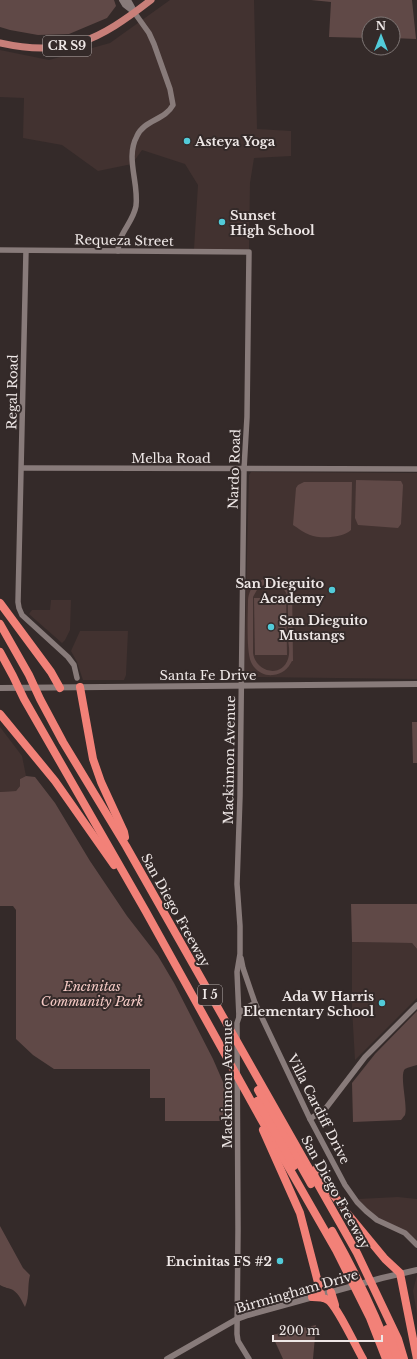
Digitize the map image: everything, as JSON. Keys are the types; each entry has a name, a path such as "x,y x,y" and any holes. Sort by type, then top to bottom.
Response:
{"highway":[{"path":"0,602 51,672 60,688"},
{"name":"San Diego Freeway","path":"0,624 29,675 63,742 113,823 296,1144 365,1269 398,1340 404,1359"},
{"name":"San Diego Freeway","path":"0,652 24,699 145,910 351,1278 370,1318 386,1359"},
{"path":"80,687 93,759 101,782 124,832 126,846"},
{"path":"0,714 55,781 145,910"},
{"path":"113,823 112,832 349,1250 387,1327 398,1359"},
{"path":"100,832 107,836 345,1255 374,1311 392,1359"},
{"path":"261,1119 263,1133 300,1213 321,1294"},
{"path":"296,1144 347,1213 385,1259 400,1273 417,1359"},
{"path":"331,1292 336,1310"},
{"path":"312,1297 323,1298 329,1301 336,1310 363,1359"}],"main road":[{"path":"122,0 125,5 134,12"},
{"path":"128,0 134,12"},
{"name":"CR S9","path":"0,43 19,47 45,49 67,46 100,35 151,0"},
{"name":"Santa Fe Drive","path":"0,688 417,684"},
{"name":"Birmingham Drive","path":"167,1359 236,1319 343,1288 417,1270"}],"street":[{"path":"118,251 119,240 128,225 136,205 132,159 135,140 140,129 167,114 173,105 170,89 154,44 149,33 134,12"},
{"name":"Requeza Street","path":"0,250 249,252"},
{"name":"Regal Road","path":"26,251 19,608 22,615 68,657 74,665 77,678"},
{"name":"Nardo Road","path":"241,686 249,252"},
{"name":"Melba Road","path":"22,468 417,469"},
{"name":"Mackinnon Avenue","path":"241,686 237,884 240,916 240,954 237,972 238,1230 236,1334 238,1341 249,1359"},
{"name":"Villa Cardiff Drive","path":"240,954 243,968 255,1003 310,1119 345,1185 357,1202 377,1220 405,1233 417,1245"},
{"path":"238,1020 241,1011 255,1003"},
{"path":"310,1119 326,1108 366,1057 417,1005"}],"shaded area":[{"path":"170,0 254,0 257,129 291,131 291,156 254,158 250,183 249,249 194,249 198,185 185,164 142,150 132,164 98,171 62,145 23,138 24,98 0,97 0,50 49,60 110,43"},
{"name":"San Dieguito Academy","path":"251,472 417,473 417,679 244,677 249,475"},
{"path":"51,600 71,600 70,630 62,643 29,614 32,610 50,610"},
{"path":"80,631 128,631 126,675 124,680 83,680 77,662 71,651"},
{"path":"0,727 22,756 26,776 20,779 20,786 16,791 0,792"},
{"name":"Ada W Harris Elementary School","path":"352,942 412,943 417,949 417,998 355,1060 352,1008"},
{"path":"398,1197 417,1199 417,1242 378,1219 358,1199"},
{"path":"417,1275 417,1314 413,1291"}],"green space":[{"path":"0,0 114,0 116,6 107,18 69,34 38,35 0,27"},
{"path":"311,0 412,0 416,39 401,38 401,16 361,16 361,38 329,37 331,2"},
{"path":"356,480 401,481 403,485 401,524 398,528 358,525 355,518"},
{"path":"304,482 352,482 351,530 343,535 320,537 303,532 293,525 296,488"},
{"path":"263,579 277,579 287,586 292,585 293,661 284,671 273,675 263,674 255,668 249,657 248,650 248,600 253,586","holes":["267,583 282,587 288,600 289,657 285,665 275,671 269,671 259,665 255,660 253,653 253,597 258,588"]},
{"name":"San Dieguito Mustangs","path":"254,598 286,598 287,655 255,655"},
{"path":"412,722 417,722 417,763 413,763"},
{"name":"Encinitas Community Park","path":"26,776 35,777 55,803 90,861 127,916 158,956 174,983 213,1059 230,1098 231,1121 165,1121 165,1098 150,1098 150,1069 54,1069 33,1055 16,1039 16,910 13,906 0,906 0,792 16,791 20,786 20,779"},
{"path":"351,904 417,904 417,949 412,943 352,942"},
{"path":"417,1011 417,1065 406,1068 403,1072 405,1115 401,1120 353,1122 352,1083 375,1054"},
{"path":"0,1226 23,1268 30,1275 25,1307 15,1292 0,1285"},
{"path":"316,1325 313,1359 283,1359 272,1335"}],"place":[{"name":"Asteya Yoga","path":"187,141"},
{"name":"Sunset High School","path":"222,222"},
{"name":"San Dieguito Academy","path":"332,590"},
{"name":"San Dieguito Mustangs","path":"271,627"},
{"name":"Ada W Harris Elementary School","path":"382,1003"},
{"name":"Encinitas FS #2","path":"280,1261"}]}
